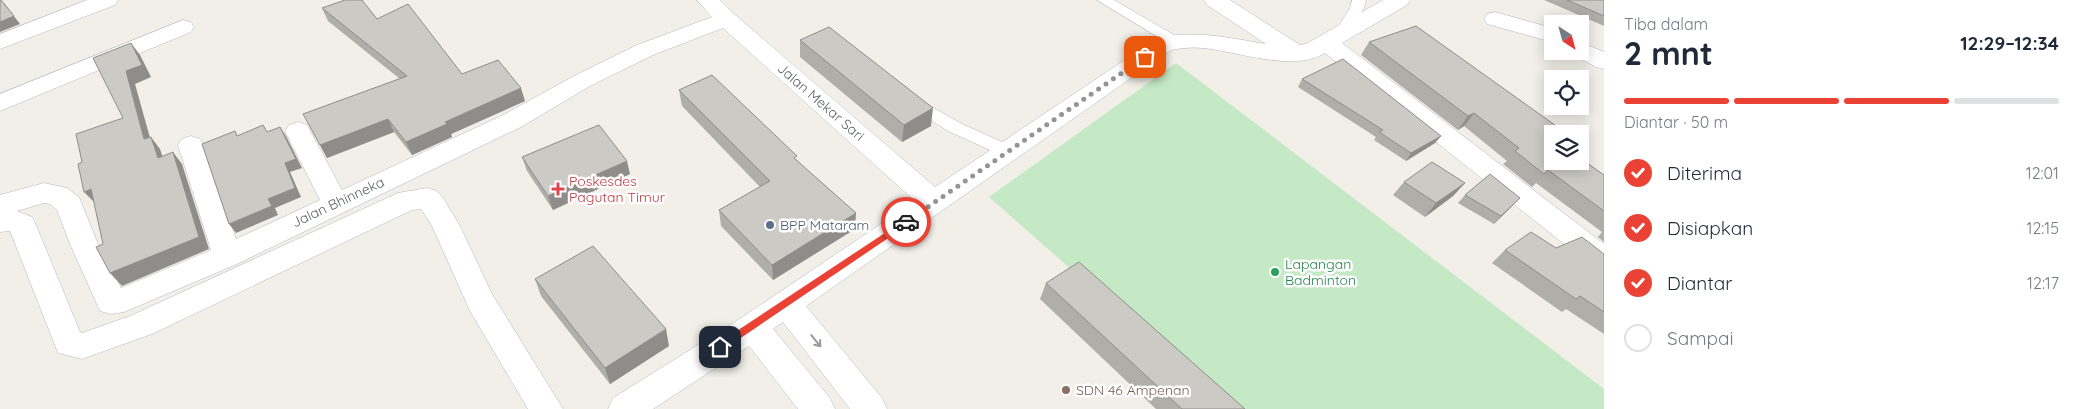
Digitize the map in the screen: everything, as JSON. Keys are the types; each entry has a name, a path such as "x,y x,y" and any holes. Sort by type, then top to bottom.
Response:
{"street":[{"path":"0,42 107,0"},
{"name":"Jalan Mekar Sari","path":"708,0 726,19 935,203"},
{"path":"1215,0 1298,53"},
{"path":"625,409 935,203 1160,46 1176,42 1202,41 1287,54 1312,51 1399,0"},
{"name":"Jalan Bhinneka","path":"0,206 44,193 57,195 69,204 84,244 111,302 124,300 226,256 512,121 645,50 705,25 726,19"},
{"path":"1495,19 1544,33"},
{"path":"0,102 183,27"},
{"path":"1334,37 1604,260"},
{"path":"1589,54 1604,62"},
{"path":"298,131 336,203"},
{"path":"191,145 226,256"},
{"path":"0,221 7,218 22,225 69,344 82,346 123,333 164,315 408,200 427,198 433,203 473,287 546,409"},
{"path":"785,303 870,409"},
{"path":"752,326 818,409"}],"lane":[{"path":"1104,0 1176,42"},
{"path":"1334,37 1357,8 1359,0"},
{"path":"897,90 954,126 1008,151"}],"green space":[{"path":"1176,63 1604,389 1604,409 1230,409 989,197"}],"building":[{"path":"0,0 14,16 0,22"},
{"path":"345,0 362,0 377,19 408,4 462,74 498,60 521,88 445,122 447,124 406,142 388,119 320,145 303,114 407,76 322,8"},
{"path":"1567,0 1604,0 1604,16"},
{"path":"1416,26 1555,125 1544,125 1544,170 1548,170 1544,174 1515,151 1519,148 1474,113 1468,116 1369,42"},
{"path":"829,27 933,108 904,125 800,40"},
{"path":"131,43 142,65 126,71 144,139 151,137 158,158 173,152 199,237 110,273 96,247 103,244 91,189 84,192 78,164 82,162 76,134 123,118 93,58"},
{"path":"1343,59 1441,136 1411,153 1379,132 1383,130 1302,79"},
{"path":"712,75 797,156 794,158 856,213 772,265 719,210 770,181 679,90"},
{"path":"263,125 267,132 280,127 296,159 285,163 295,188 268,199 272,206 229,224 202,144 235,131 237,136"},
{"path":"599,125 627,161 548,196 522,157"},
{"path":"1432,162 1465,183 1436,203 1404,182"},
{"path":"1589,164 1604,175 1604,211 1548,170 1589,170"},
{"path":"1490,174 1520,198 1501,216 1465,195"},
{"path":"1531,232 1556,248 1582,237 1604,254 1604,312 1580,296 1576,299 1505,250"},
{"path":"593,246 666,329 605,368 535,279"},
{"path":"1079,262 1245,409 1182,409 1046,283"}],"way so far":[{"path":"906,222 1145,57"}],"place":[{"name":"Poskesdes Pagutan Timur","path":"558,189"},
{"name":"BPP Mataram","path":"770,225"},
{"name":"Lapangan Badminton","path":"1275,272"},
{"name":"SDN 46 Ampenan","path":"1066,390"}],"route":[{"path":"720,347 906,222"}]}
